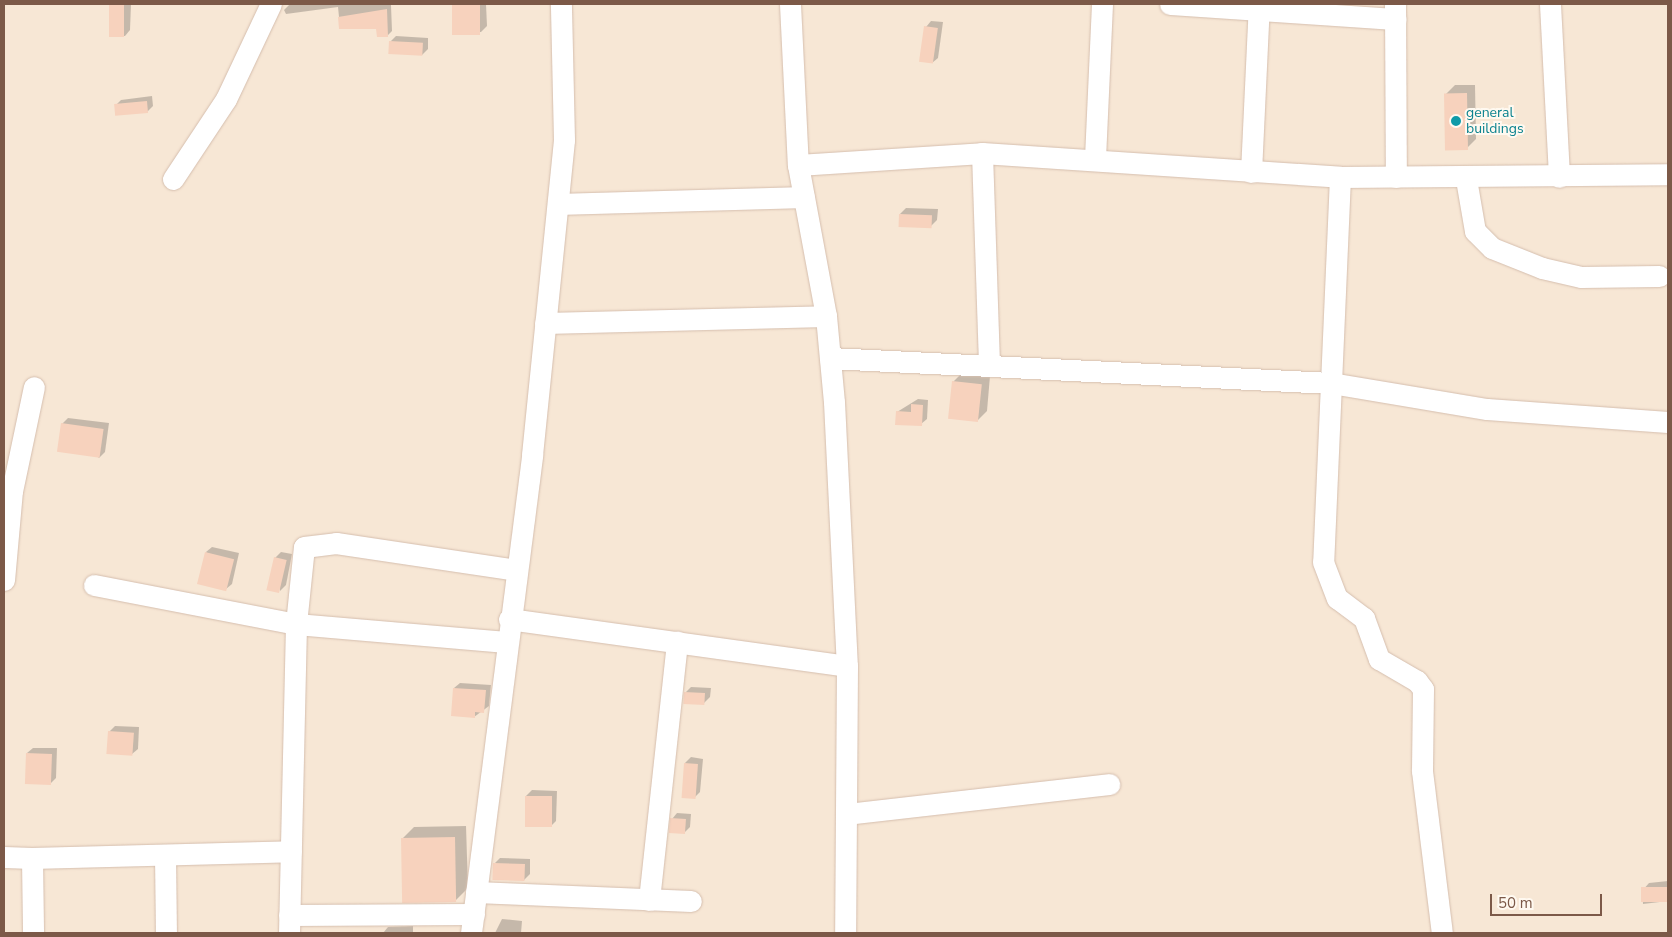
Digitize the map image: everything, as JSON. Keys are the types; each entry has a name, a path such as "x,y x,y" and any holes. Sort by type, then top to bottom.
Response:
{"street":[{"path":"173,179 226,99 271,4"},
{"path":"516,570 336,543 304,547 296,624 289,924 473,924 516,570 558,204 564,140 561,4"},
{"path":"790,4 798,165 826,316 830,358 847,666 845,933"},
{"path":"1095,158 1102,4"},
{"path":"1170,4 1396,11 1396,177"},
{"path":"1550,4 1559,177"},
{"path":"1251,172 1259,7"},
{"path":"798,165 982,153 1095,158 1251,172 1340,177 1466,179 1668,174"},
{"path":"982,153 989,366"},
{"path":"1340,177 1331,383 1326,577 1337,598 1364,618 1385,667 1417,681 1423,689 1422,771 1442,933"},
{"path":"1466,179 1475,231 1492,248 1542,268 1581,277 1659,276"},
{"path":"558,204 804,197"},
{"path":"545,323 826,316"},
{"path":"830,358 1331,383 1487,409 1668,422"},
{"path":"4,580 8,490 34,387"},
{"path":"94,585 296,624 506,642"},
{"path":"509,619 847,666"},
{"path":"649,900 677,642"},
{"path":"847,814 1109,784"},
{"path":"4,857 165,855 291,850"},
{"path":"165,855 166,933"},
{"path":"32,858 33,933"},
{"path":"476,892 691,901"}],"shaded area":[{"path":"4,4 1668,4 1668,933 4,933"}],"building":[{"path":"109,4 124,4 124,37 109,37"},
{"path":"452,4 480,4 480,35 452,35"},
{"path":"387,9 388,37 377,37 376,29 339,29 338,17"},
{"path":"924,26 938,28 933,64 919,62"},
{"path":"389,41 423,43 422,56 388,54"},
{"name":"general buildings","path":"1444,93 1467,93 1468,150 1445,150"},
{"path":"147,101 148,113 115,116 114,104"},
{"path":"899,214 932,215 932,228 899,227"},
{"path":"952,381 982,384 978,422 948,419"},
{"path":"911,404 923,405 922,426 895,425 896,411 911,412"},
{"path":"61,423 104,429 100,458 57,452"},
{"path":"205,552 234,559 226,591 197,584"},
{"path":"274,557 287,560 279,593 266,590"},
{"path":"453,688 486,690 484,713 475,712 475,718 451,716"},
{"path":"684,692 705,693 704,705 683,704"},
{"path":"108,731 134,733 132,756 106,754"},
{"path":"26,753 52,754 51,785 25,784"},
{"path":"684,763 698,764 696,799 682,798"},
{"path":"525,796 552,796 552,827 525,827"},
{"path":"670,818 686,819 685,834 669,833"},
{"path":"455,837 456,902 402,903 401,838"},
{"path":"493,863 525,864 524,881 492,880"},
{"path":"1641,887 1668,887 1668,902 1641,902"}],"place":[{"name":"general buildings","path":"1456,121"}]}
